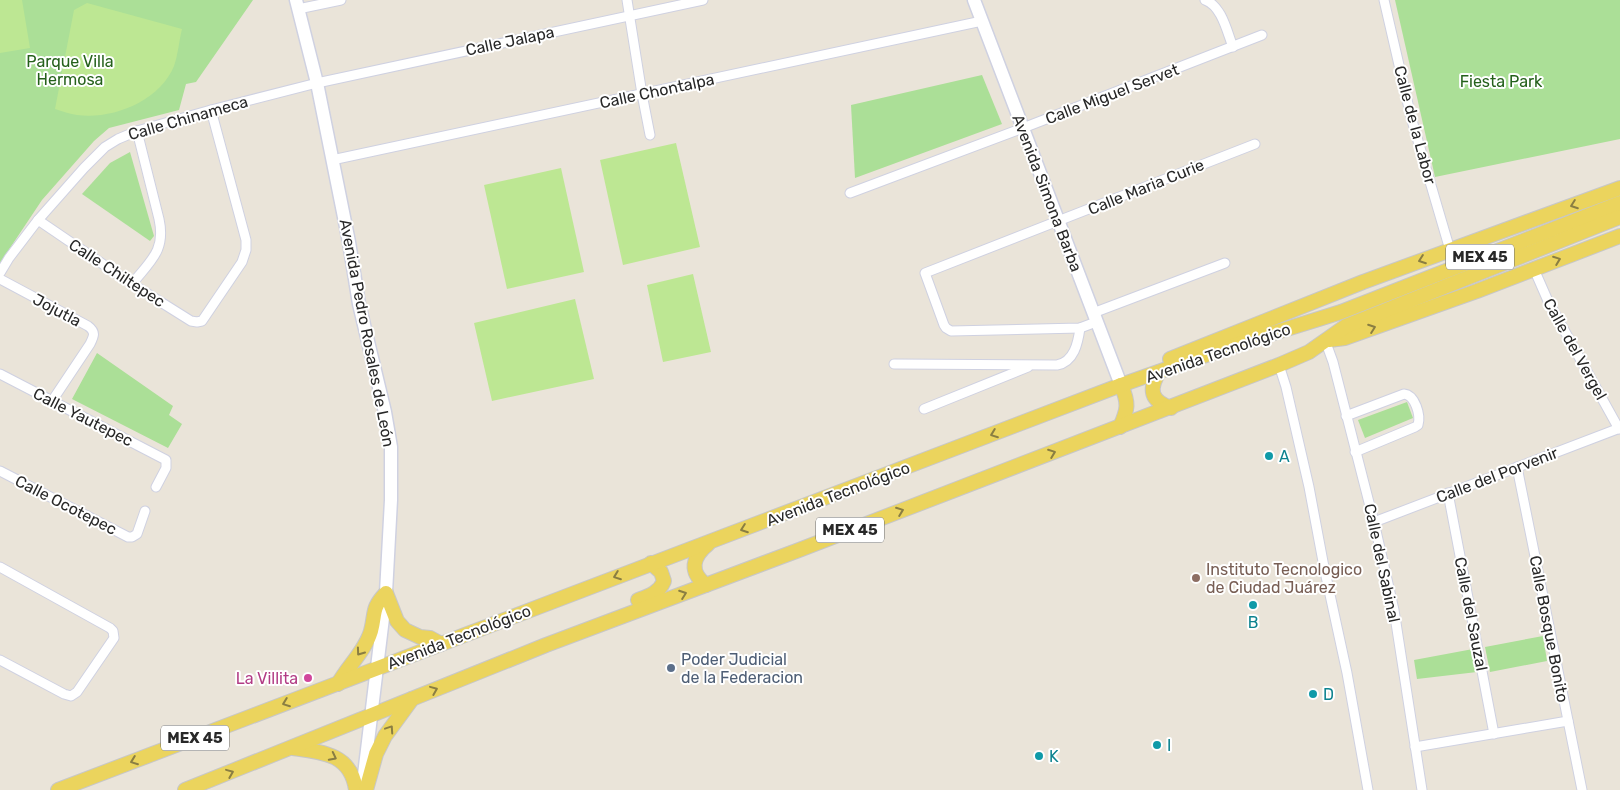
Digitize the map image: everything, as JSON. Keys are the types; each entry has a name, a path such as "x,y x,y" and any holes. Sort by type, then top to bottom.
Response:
{"main road":[{"name":"Avenida Simona Barba","path":"974,0 1121,386"},
{"name":"Avenida Pedro Rosales de León","path":"297,5 317,83 350,242 360,304 385,412 391,447 391,491 386,593 362,790"},
{"path":"1120,427 1127,410 1126,396 1121,386 1152,366 1363,282 1618,192"},
{"name":"Avenida Tecnológico","path":"58,790 651,563 1121,386 1229,347 1341,312 1618,192"},
{"name":"Avenida Tecnológico","path":"185,790 520,655 1171,408 1279,365 1309,352 1346,326 1620,217"},
{"path":"1325,340 1345,338 1620,236"},
{"path":"1159,372 1153,386 1154,397 1162,405 1171,408"},
{"path":"706,585 696,574 694,561 700,551 712,541"},
{"path":"520,655 549,634 654,594 661,589 664,582 661,572 651,563"},
{"path":"338,684 344,672 366,643 371,631 376,603 386,593 398,621 405,630 420,637 430,638 441,644"},
{"path":"366,790 376,754 385,736 412,699"},
{"path":"292,748 319,751 332,755 342,762 353,777 356,790"}],"street":[{"path":"297,5 341,0"},
{"path":"628,0 650,136"},
{"name":"Calle Jalapa","path":"317,83 703,0"},
{"path":"1205,0 1214,5 1222,18 1234,47"},
{"name":"Calle de la Labor","path":"1384,0 1411,117 1450,250"},
{"name":"Calle Chontalpa","path":"332,160 982,21"},
{"name":"Calle Miguel Servet","path":"850,193 1262,35"},
{"name":"Calle Chinameca","path":"0,274 9,258 38,220 84,168 105,147 118,139 136,131 317,83"},
{"name":"Calle Chiltepec","path":"38,220 132,284 191,321 199,322 205,317 242,262 246,250 246,240 211,110"},
{"path":"132,284 158,250 161,241 159,219 136,131"},
{"name":"Calle Maria Curie","path":"1080,328 948,330 944,325 925,273 1255,144"},
{"path":"894,364 1057,365 1068,362 1078,341 1080,328 1095,317 1225,263"},
{"name":"Calle del Vergel","path":"1534,269 1548,301 1619,428"},
{"name":"Jojutla","path":"0,280 88,326 94,332 90,344 52,401"},
{"name":"Calle del Sabinal","path":"1325,340 1374,522 1394,610 1422,790"},
{"path":"924,409 1033,365"},
{"path":"1279,365 1286,387 1309,487 1347,673 1368,790"},
{"name":"Calle Yautepec","path":"0,374 166,460 166,468 156,488"},
{"path":"1346,416 1404,394 1412,398 1420,416 1418,425 1415,427 1355,452"},
{"name":"Calle del Porvenir","path":"1374,522 1619,428"},
{"name":"Calle Bosque Bonito","path":"1517,467 1582,790"},
{"name":"Calle Ocotepec","path":"0,471 128,537 137,534 145,511"},
{"name":"Calle del Sauzal","path":"1448,493 1494,734"},
{"path":"0,567 110,628 113,631 114,638 77,692 71,696 0,660"},
{"path":"1415,747 1568,721"}],"green space":[{"name":"Parque Villa Hermosa","path":"0,0 253,0 196,82 186,84 179,110 109,128 94,141 42,200 0,263"},
{"path":"0,0 22,0 30,48 0,53"},
{"name":"Fiesta Park","path":"1395,0 1620,0 1620,139 1435,177"},
{"path":"87,3 182,29 174,66 158,89 133,106 119,111 91,116 74,115 55,109 74,10"},
{"path":"982,75 1002,124 855,178 851,105"},
{"path":"676,143 700,247 623,265 600,160"},
{"path":"130,152 154,236 150,241 82,194 110,163"},
{"path":"561,168 584,272 507,289 484,185"},
{"path":"693,274 711,352 663,362 647,285"},
{"path":"575,299 594,379 492,401 474,323"},
{"path":"97,353 173,406 169,415 182,424 168,448 72,399"},
{"path":"1407,402 1413,418 1365,438 1358,420"},
{"path":"1543,636 1547,661 1490,672 1485,647"},
{"path":"1473,649 1477,672 1417,679 1414,660"}],"place":[{"name":"A","path":"1269,456"},
{"name":"Instituto Tecnologico de Ciudad Juárez","path":"1196,578"},
{"name":"B","path":"1253,605"},
{"name":"Poder Judicial de la Federacion","path":"671,668"},
{"name":"La Villita","path":"308,678"},
{"name":"D","path":"1313,694"},
{"name":"I","path":"1157,745"},
{"name":"K","path":"1039,756"}]}
